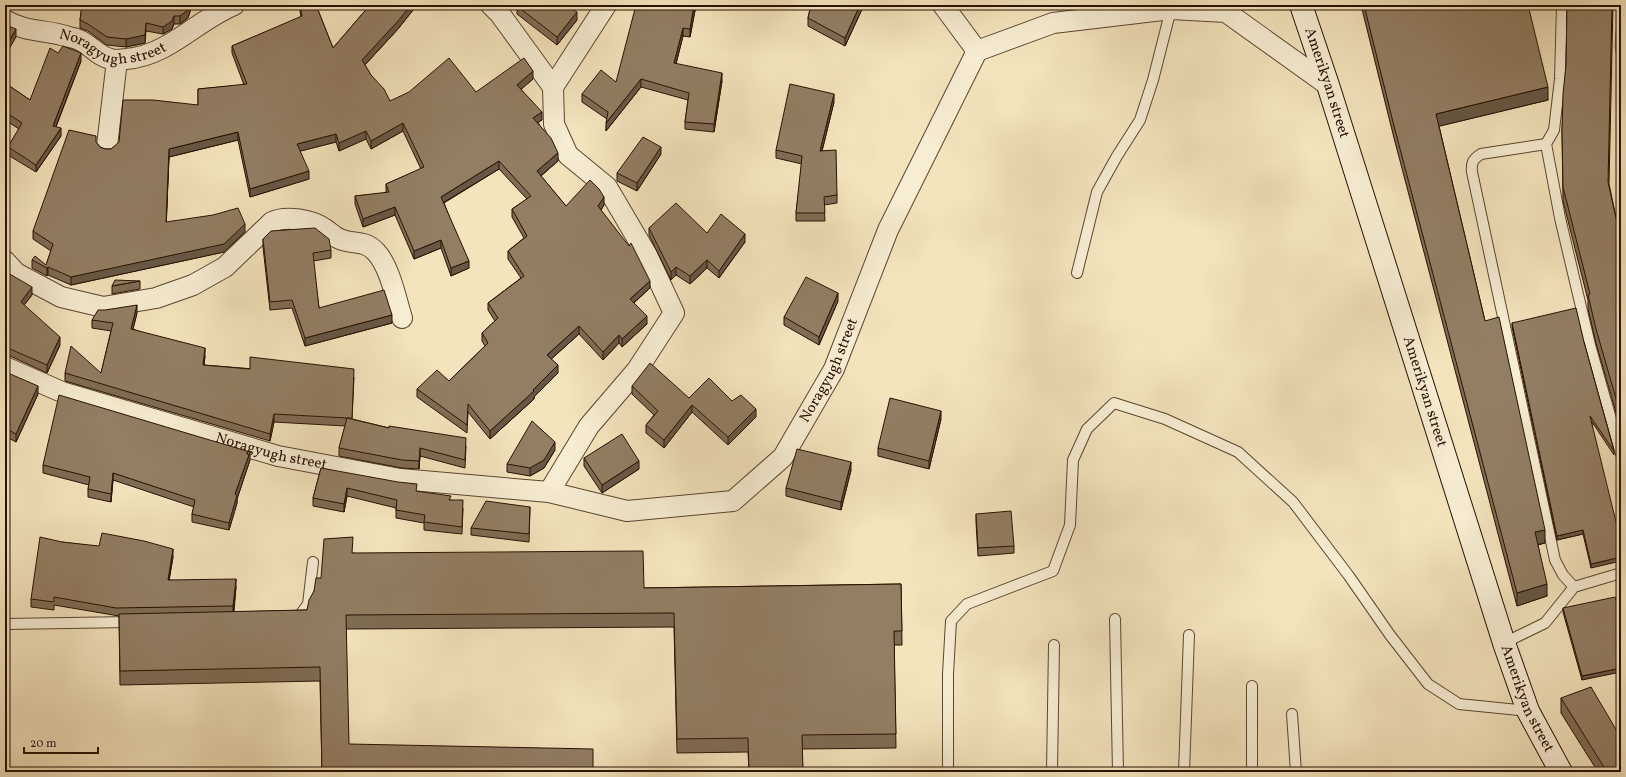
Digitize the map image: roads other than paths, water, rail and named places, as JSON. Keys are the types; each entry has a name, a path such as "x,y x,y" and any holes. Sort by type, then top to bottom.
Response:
{"street":[{"name":"Noragyugh street","path":"5,20 17,27 30,30 50,31 82,41 104,57 116,60 133,59 151,53 186,35 234,5"},
{"path":"491,5 500,14 553,87"},
{"path":"549,492 589,426 637,370 674,313 647,255 607,187 568,155 554,124 553,87 606,5"},
{"path":"943,5 977,51 1053,23 1170,9 1226,12 1328,86"},
{"name":"Amerikyan street","path":"1301,5 1504,643 1528,711 1561,772"},
{"name":"Noragyugh street","path":"5,367 62,392 278,456 400,479 549,492 627,511 733,501 783,457 834,369 888,230 977,51"},
{"path":"107,146 116,60"},
{"path":"5,261 16,273 61,297 103,307 156,298 193,285 225,267 272,222 279,219 292,219 319,226 338,239 344,241 364,243 376,252 381,258 388,274 402,318"}],"lane":[{"path":"1562,5 1560,79 1555,123 1554,130 1546,144 1560,218 1590,345 1621,454"},
{"path":"1077,273 1097,192 1117,156 1140,120 1153,80 1170,9"},
{"path":"1546,144 1481,154 1474,158 1471,165 1555,560 1563,575 1574,587"},
{"path":"948,772 948,674 951,621 966,604 1053,571 1070,525 1073,460 1088,428 1114,403 1165,419 1238,452 1293,502 1390,635 1428,684 1459,704 1528,711"},
{"path":"282,619 297,618 308,604 313,562"},
{"path":"1504,643 1545,623 1574,587 1621,573"},
{"path":"1115,619 1118,772"},
{"path":"5,624 139,622"},
{"path":"1184,772 1188,635"},
{"path":"1052,772 1054,645"},
{"path":"1252,686 1252,772"},
{"path":"1292,714 1296,772"}]}
